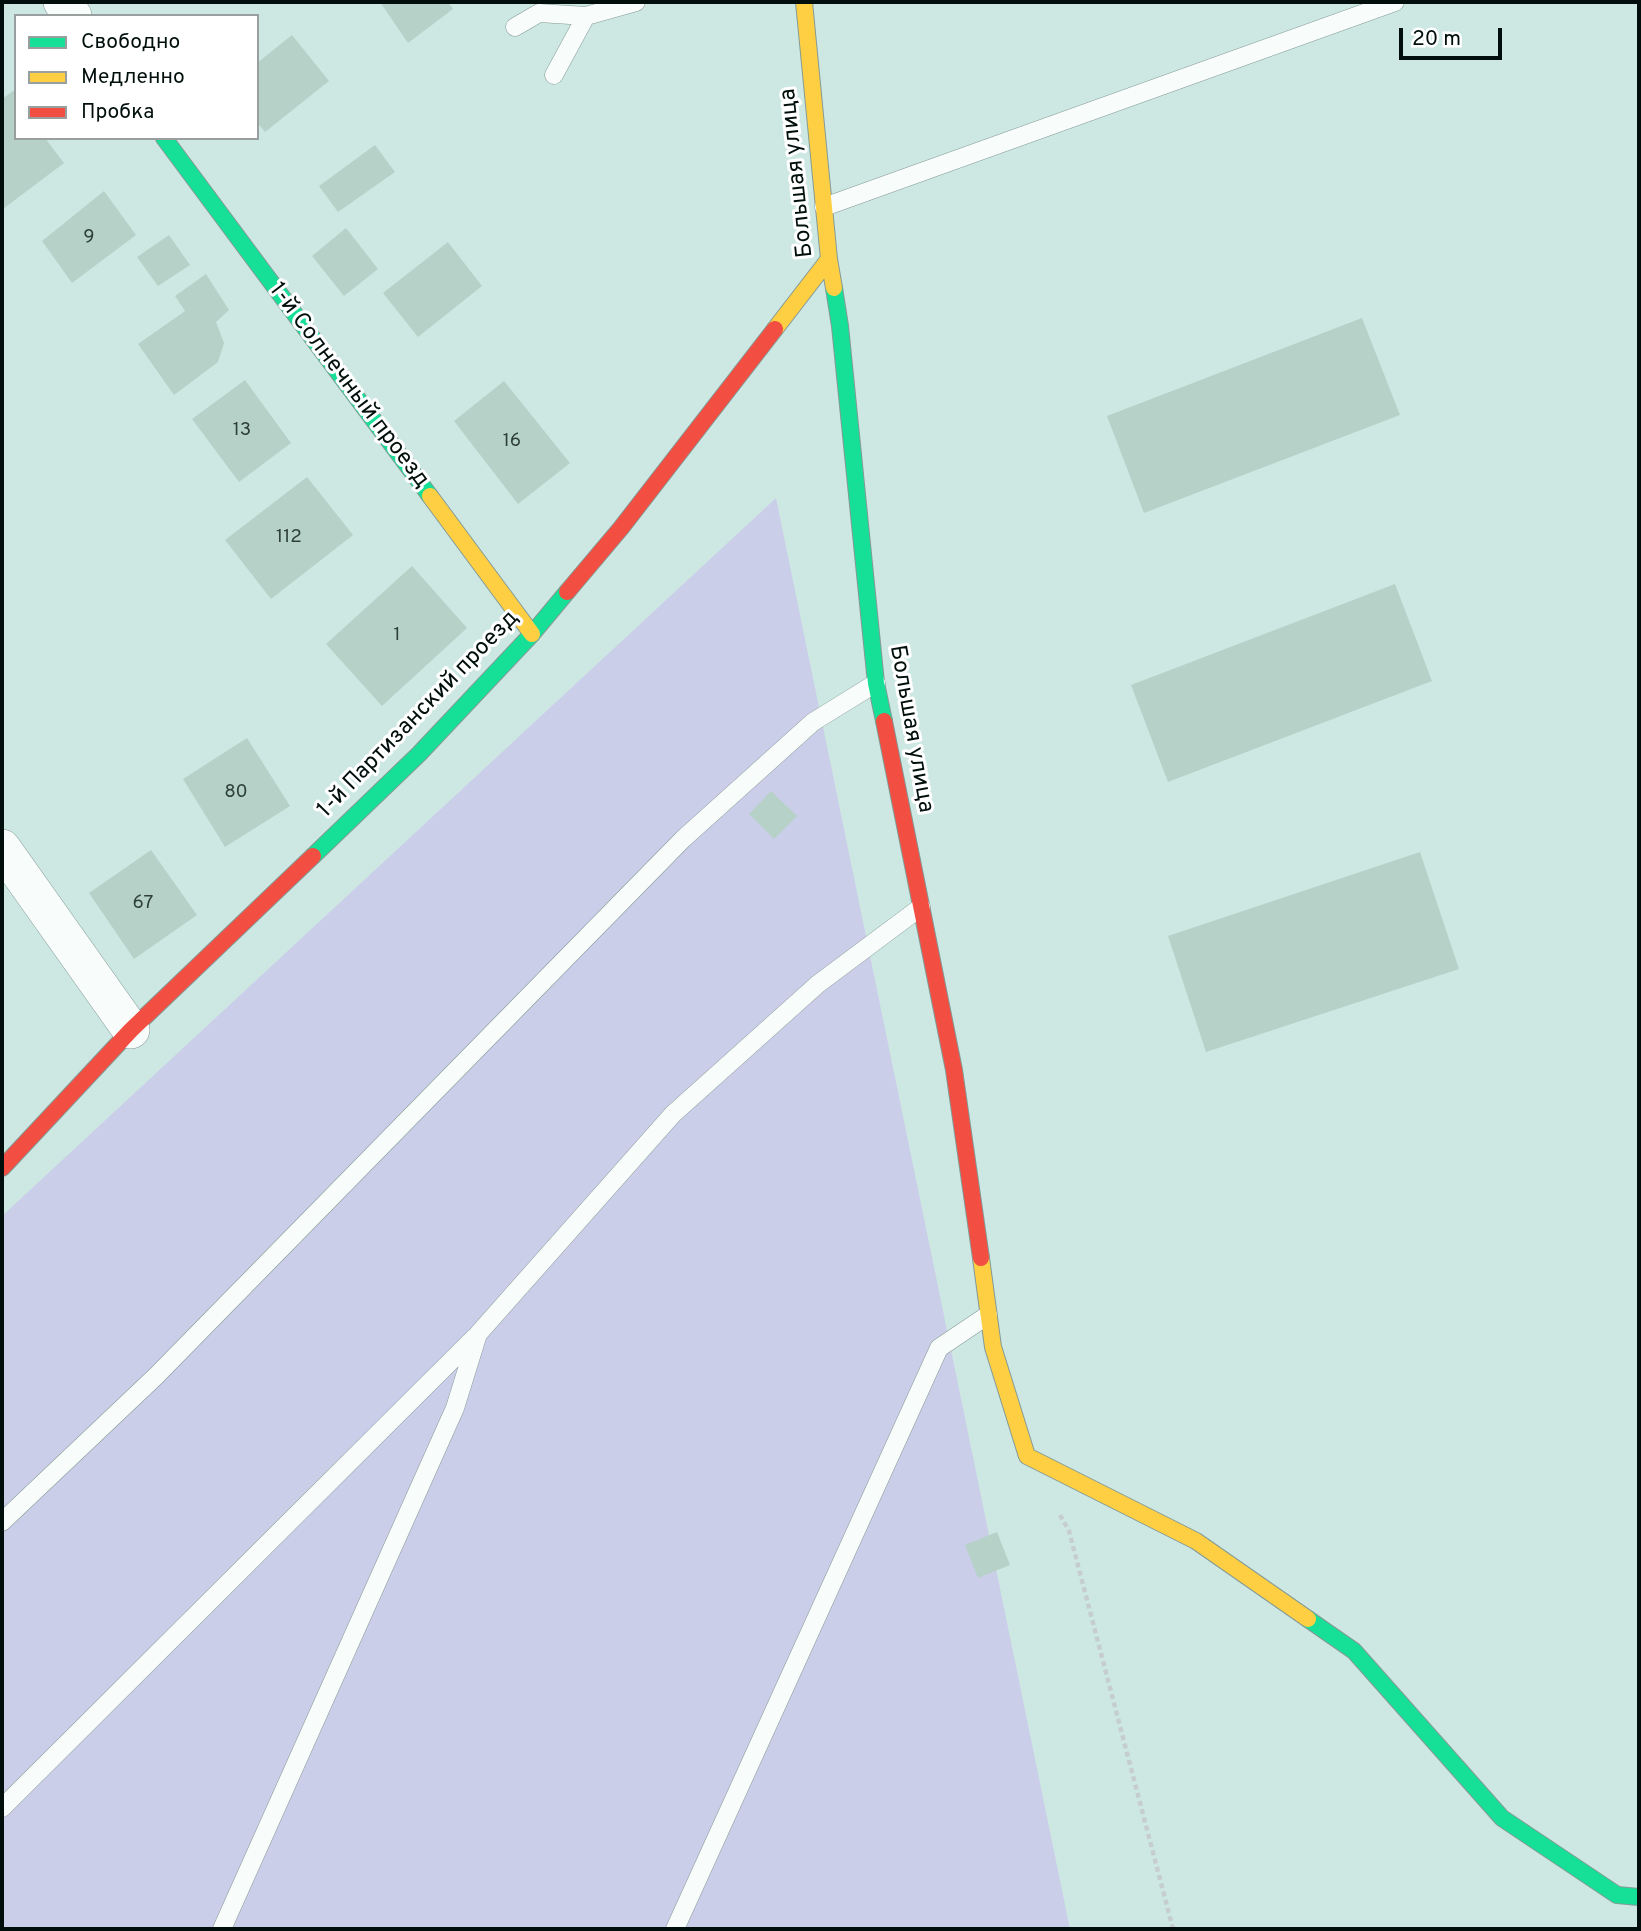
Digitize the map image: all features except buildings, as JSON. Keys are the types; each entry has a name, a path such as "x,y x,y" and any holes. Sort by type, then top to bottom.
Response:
{"street":[{"name":"Большая улица","path":"804,2 829,259 840,326 876,682 954,1070 993,1348 1027,1456 1196,1541 1354,1651 1502,1818 1618,1895 1639,1897"},
{"name":"1-й Солнечный проезд","path":"165,140 532,635"},
{"name":"1-й Партизанский проезд","path":"2,1168 131,1030 419,754 532,635 621,528 829,259"},
{"path":"2,848 131,1030"}],"lane":[{"path":"515,27 539,13 586,16 636,2"},
{"path":"824,207 1395,2"},
{"path":"554,75 586,16"},
{"path":"2,1522 156,1376 683,839 813,722 876,682"},
{"path":"2,1808 478,1334 673,1114 818,984 921,907"},
{"path":"675,1929 939,1348 988,1315"},
{"path":"222,1929 455,1408 478,1334"}],"path":[{"path":"1057,1510 1069,1531 1173,1929"}],"shaded area":[{"path":"776,498 1070,1929 2,1929 2,1216"}],"traffic: fast":[{"path":"165,140 430,496"},
{"path":"834,288 876,683 884,721"},
{"path":"313,856 419,754 532,634 567,592"},
{"path":"1308,1619 1354,1651 1502,1818 1617,1895 1639,1897"}],"traffic: slow":[{"path":"804,2 834,288"},
{"path":"775,329 829,259"},
{"path":"430,496 532,634"},
{"path":"981,1258 993,1347 1027,1456 1196,1541 1308,1619"}],"traffic: jam":[{"path":"567,592 621,528 775,329"},
{"path":"884,721 954,1070 981,1258"},
{"path":"2,1168 131,1030 313,856"}]}
